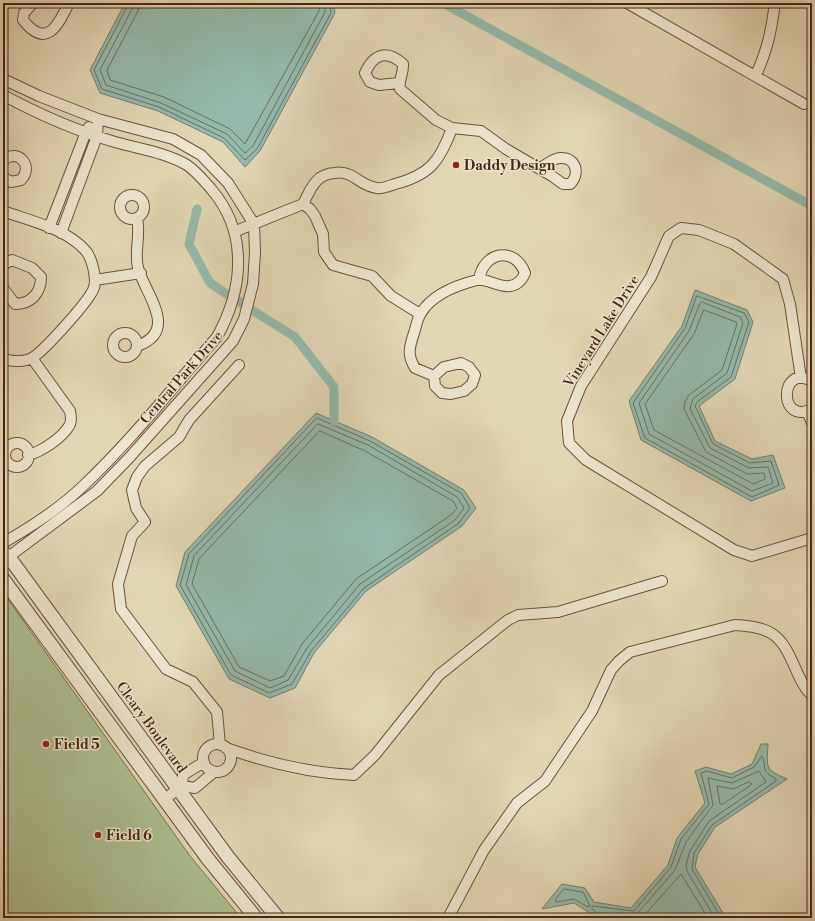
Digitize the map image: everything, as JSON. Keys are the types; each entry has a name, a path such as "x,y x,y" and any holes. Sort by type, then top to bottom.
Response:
{"street":[{"path":"33,3 24,13 23,20 27,26 43,34 55,30 69,3"},
{"path":"627,3 756,75 804,104"},
{"path":"756,75 767,52 771,37 775,3"},
{"path":"3,79 39,96 98,119 173,139 201,155 228,183 254,224"},
{"path":"399,83 400,89 436,120 452,128 481,131 506,149 540,168"},
{"name":"Central Park Drive","path":"3,96 86,132 158,152 186,165 199,174 222,202 236,231 238,253 236,283 228,317 217,337 114,454 82,487 42,518 3,543"},
{"path":"49,228 86,132 98,119"},
{"path":"61,233 97,136 98,119"},
{"path":"236,231 303,204 314,182 321,175 340,172 350,175 362,184 378,189 413,180 426,171 437,160 452,128"},
{"path":"3,161 10,156 20,158 26,166 26,171 21,180 16,182 11,182 3,177"},
{"path":"303,204 310,209 315,216 323,234 324,252 333,265 372,276 391,296 420,314"},
{"path":"3,212 73,238 87,251 95,280 94,289 84,305 32,358 8,361 3,358"},
{"path":"137,218 140,229 138,267 157,308 158,320 157,328 151,339 137,346"},
{"name":"Central Park Drive","path":"5,557 97,491 129,458 233,341 244,319 253,284 255,253 254,224"},
{"name":"Vineyard Lake Drive","path":"800,378 790,304 783,279 734,244 699,230 681,228 669,236 651,276 582,386 567,421 569,443 586,460 734,550 752,556 812,538"},
{"path":"3,265 12,260 32,268 41,277 41,284 32,300 22,304 15,304 3,288"},
{"path":"95,280 141,274"},
{"path":"434,376 415,368 409,358 410,345 420,314 430,302 443,293 479,280"},
{"path":"28,455 39,453 64,432 70,425 71,418 70,411 32,358"},
{"path":"229,765 230,756 223,747 217,712 193,682 166,669 121,609 118,584 132,536 145,522 136,508 132,490 138,477 145,466 179,437 189,420 239,365"},
{"path":"812,381 800,378 791,383 787,387 786,398 788,403 796,410 810,410 812,423"},
{"name":"Cleary Boulevard","path":"5,557 180,788 228,857 278,918"},
{"path":"3,579 208,859 256,918"},
{"path":"214,772 208,768 204,762 206,750 212,746 223,747 250,757 320,773 354,775 375,755 439,675 508,620 518,615 558,612 662,581"},
{"path":"448,918 484,850 517,803 545,781 592,710 611,670 630,652 735,625 749,626 772,633 783,642 802,684 812,695"},
{"path":"165,799 180,788 195,788 214,772 223,771 229,765 250,757"},
{"path":"180,788 183,776 204,762"}],"shaded area":[{"path":"3,592 190,856 241,918 3,918"}],"water":[{"path":"125,3 334,3 335,13 260,151 245,167 223,142 158,111 100,93 90,70"},
{"path":"695,290 747,310 753,322 735,379 699,406 715,441 752,459 773,455 785,488 751,501 641,440 629,401 682,326"},
{"path":"316,413 372,437 464,490 476,508 462,526 366,591 314,653 295,688 270,698 229,679 176,586 185,552"},
{"path":"761,744 768,744 768,767 774,773 787,779 715,827 698,854 695,867 726,918 598,918 574,903 542,909 562,884 585,888 594,902 631,908 668,865 677,838 705,803 695,771 706,767 731,774 752,764"}],"waterway":[{"path":"443,3 812,206"},
{"path":"197,209 189,244 210,283 228,295"},
{"path":"237,300 243,304"},
{"path":"252,310 295,337 334,387 334,421"}],"place":[{"name":"Daddy Design","path":"456,165"},
{"name":"Field 5","path":"46,744"},
{"name":"Field 6","path":"98,835"}]}
